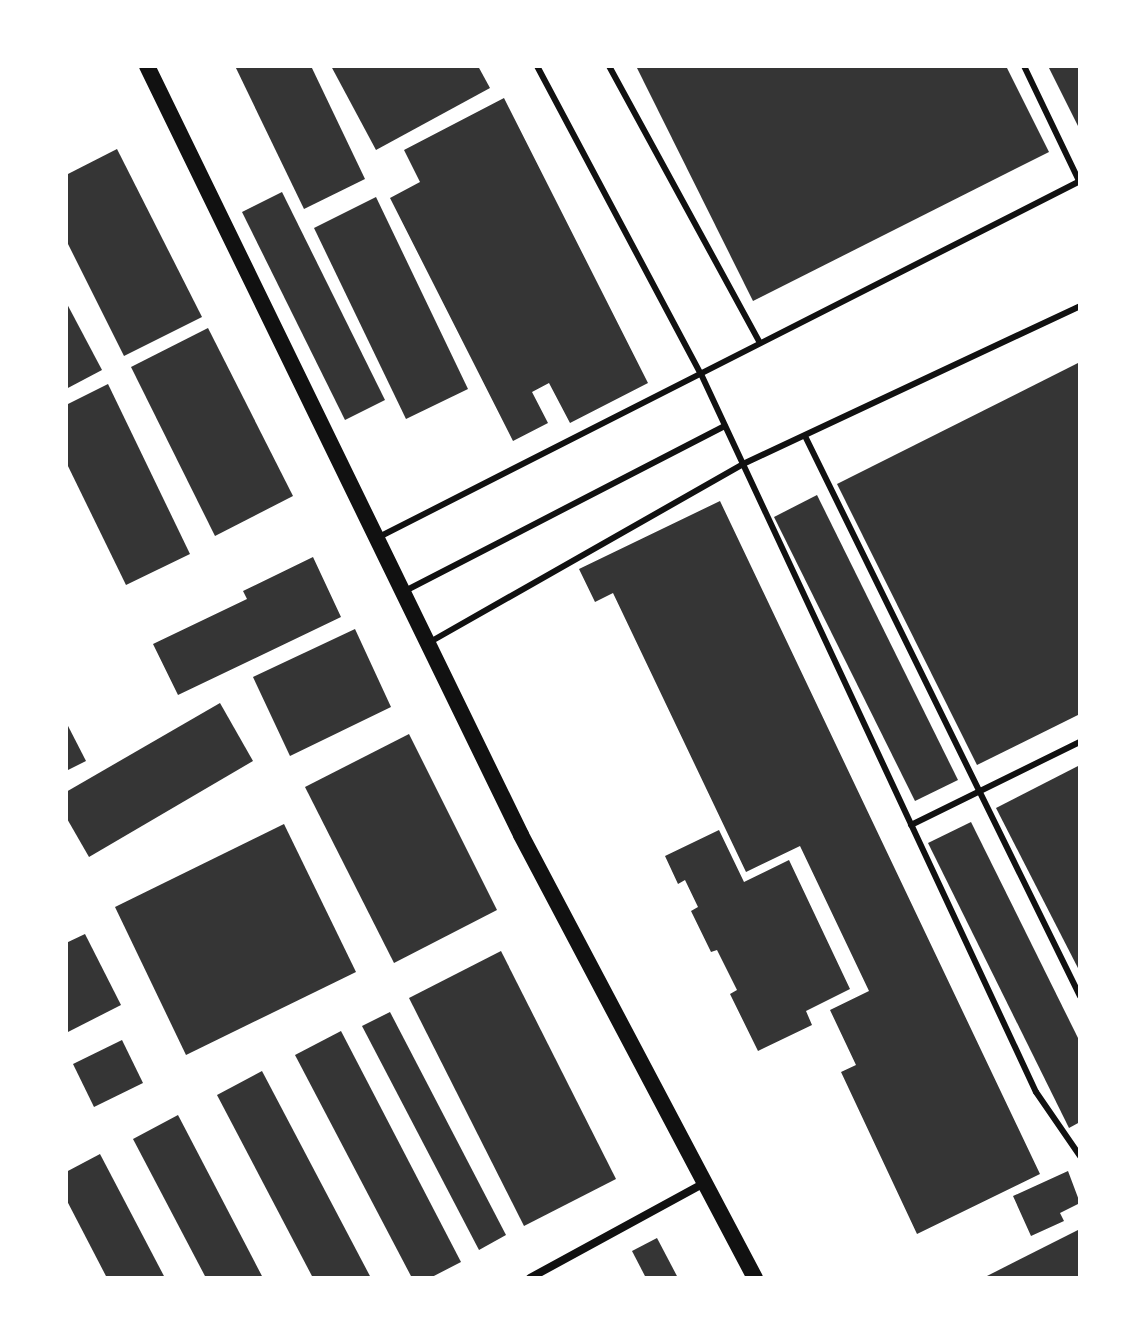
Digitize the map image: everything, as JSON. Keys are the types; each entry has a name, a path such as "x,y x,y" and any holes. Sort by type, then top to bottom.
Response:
{"main road":[{"path":"147,66 521,835 755,1278"}],"street":[{"path":"530,1278 705,1183"}],"lane":[{"path":"537,66 701,374 1036,1092 1079,1151"},
{"path":"609,66 760,343"},
{"path":"377,538 1080,182 1024,66"},
{"path":"429,643 743,464 1080,306"},
{"path":"403,592 725,426"},
{"path":"805,436 1080,996"},
{"path":"911,825 1080,742"}],"building":[{"path":"235,66 311,66 365,179 304,209"},
{"path":"331,66 478,66 490,88 376,150"},
{"path":"636,66 1006,66 1049,152 753,301"},
{"path":"1048,66 1080,66 1080,130"},
{"path":"504,98 648,383 570,423 549,383 532,392 548,423 513,441 390,198 420,182 404,150"},
{"path":"117,149 202,317 124,356 66,240 66,175"},
{"path":"282,192 385,400 345,420 242,212"},
{"path":"376,197 468,389 406,419 314,228"},
{"path":"66,302 102,370 66,389"},
{"path":"208,328 293,496 215,536 131,367"},
{"path":"1080,362 1080,714 977,765 837,484"},
{"path":"108,384 190,554 126,585 66,462 66,405"},
{"path":"817,495 958,780 915,801 774,517"},
{"path":"720,501 1040,1174 917,1234 841,1072 856,1065 830,1010 869,991 800,846 746,872 613,593 595,602 579,569"},
{"path":"313,557 341,617 178,695 153,644 247,599 243,591"},
{"path":"355,629 391,707 290,756 253,677"},
{"path":"220,703 253,761 89,857 66,817 66,792"},
{"path":"66,722 86,761 66,771"},
{"path":"409,734 497,910 394,963 305,787"},
{"path":"1080,765 1080,972 996,808"},
{"path":"971,822 1080,1042 1080,1122 1069,1128 928,843"},
{"path":"284,824 356,972 186,1055 115,907"},
{"path":"719,830 744,882 789,860 850,989 806,1011 812,1025 758,1051 730,994 737,990 717,950 711,952 691,911 698,907 685,880 678,884 665,856"},
{"path":"85,934 121,1005 66,1033 66,943"},
{"path":"501,951 616,1179 524,1226 409,998"},
{"path":"390,1012 506,1235 479,1250 362,1026"},
{"path":"341,1031 461,1262 430,1278 412,1278 295,1055"},
{"path":"122,1040 143,1083 94,1107 73,1064"},
{"path":"262,1071 371,1278 313,1278 217,1095"},
{"path":"178,1115 263,1278 206,1278 133,1139"},
{"path":"100,1154 165,1278 107,1278 66,1199 66,1172"},
{"path":"1068,1171 1080,1203 1060,1213 1064,1221 1031,1236 1013,1196"},
{"path":"1080,1229 1080,1278 983,1278"},
{"path":"657,1238 678,1278 646,1278 632,1251"}]}
